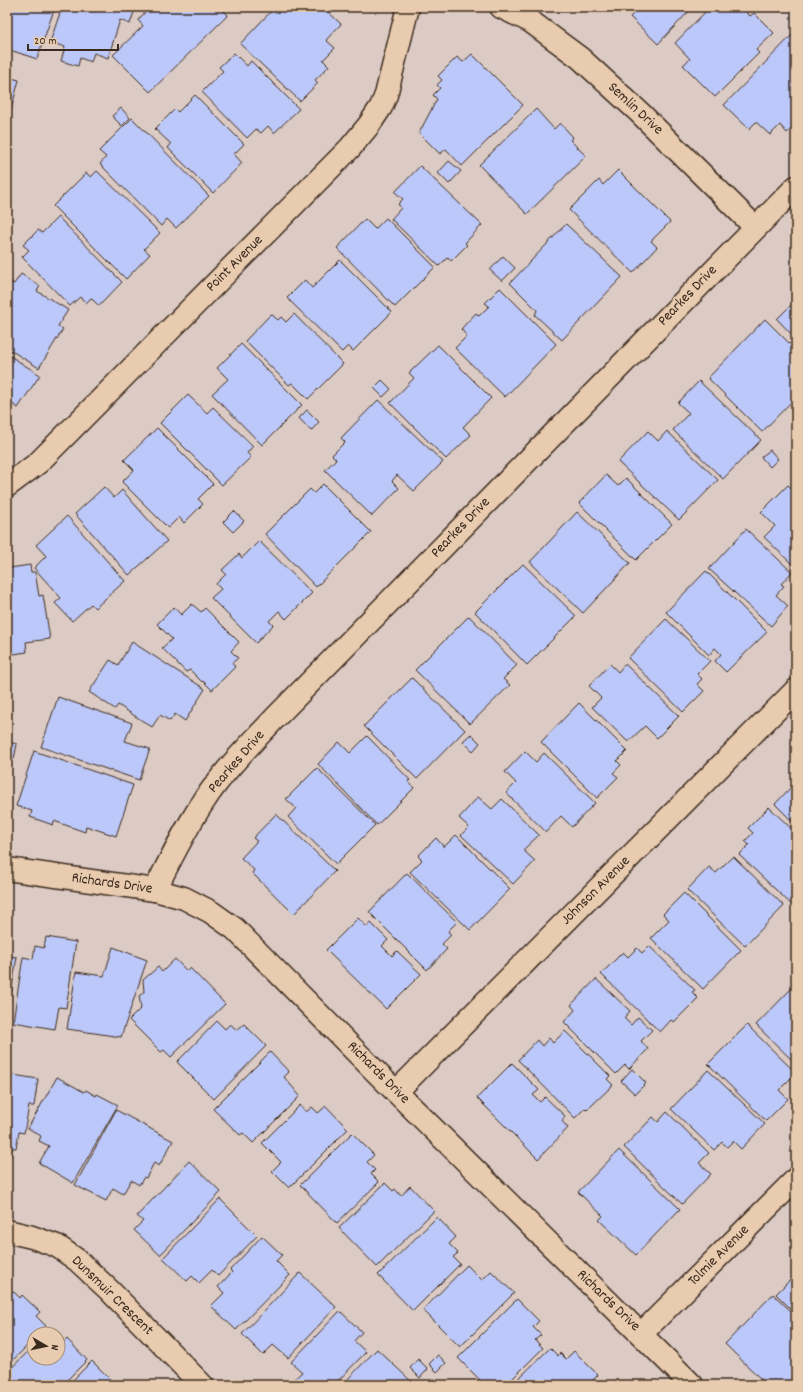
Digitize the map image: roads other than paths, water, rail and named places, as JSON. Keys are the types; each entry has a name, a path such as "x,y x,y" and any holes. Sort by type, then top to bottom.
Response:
{"street":[{"name":"Point Avenue","path":"7,486 38,463 350,148 369,125 381,107 386,95 408,7"},
{"name":"Semlin Drive","path":"501,7 530,21 580,58 639,112 755,227"},
{"name":"Pearkes Drive","path":"155,890 184,834 204,800 230,766 276,717 755,227 796,187"},
{"name":"Johnson Avenue","path":"396,1092 796,690"},
{"name":"Richards Drive","path":"7,869 155,890 184,898 210,912 235,929 396,1092 692,1385"},
{"name":"Tolmie Avenue","path":"641,1334 796,1179"},
{"name":"Dunsmuir Crescent","path":"7,1231 32,1237 57,1246 77,1260 109,1290 202,1385"}]}
